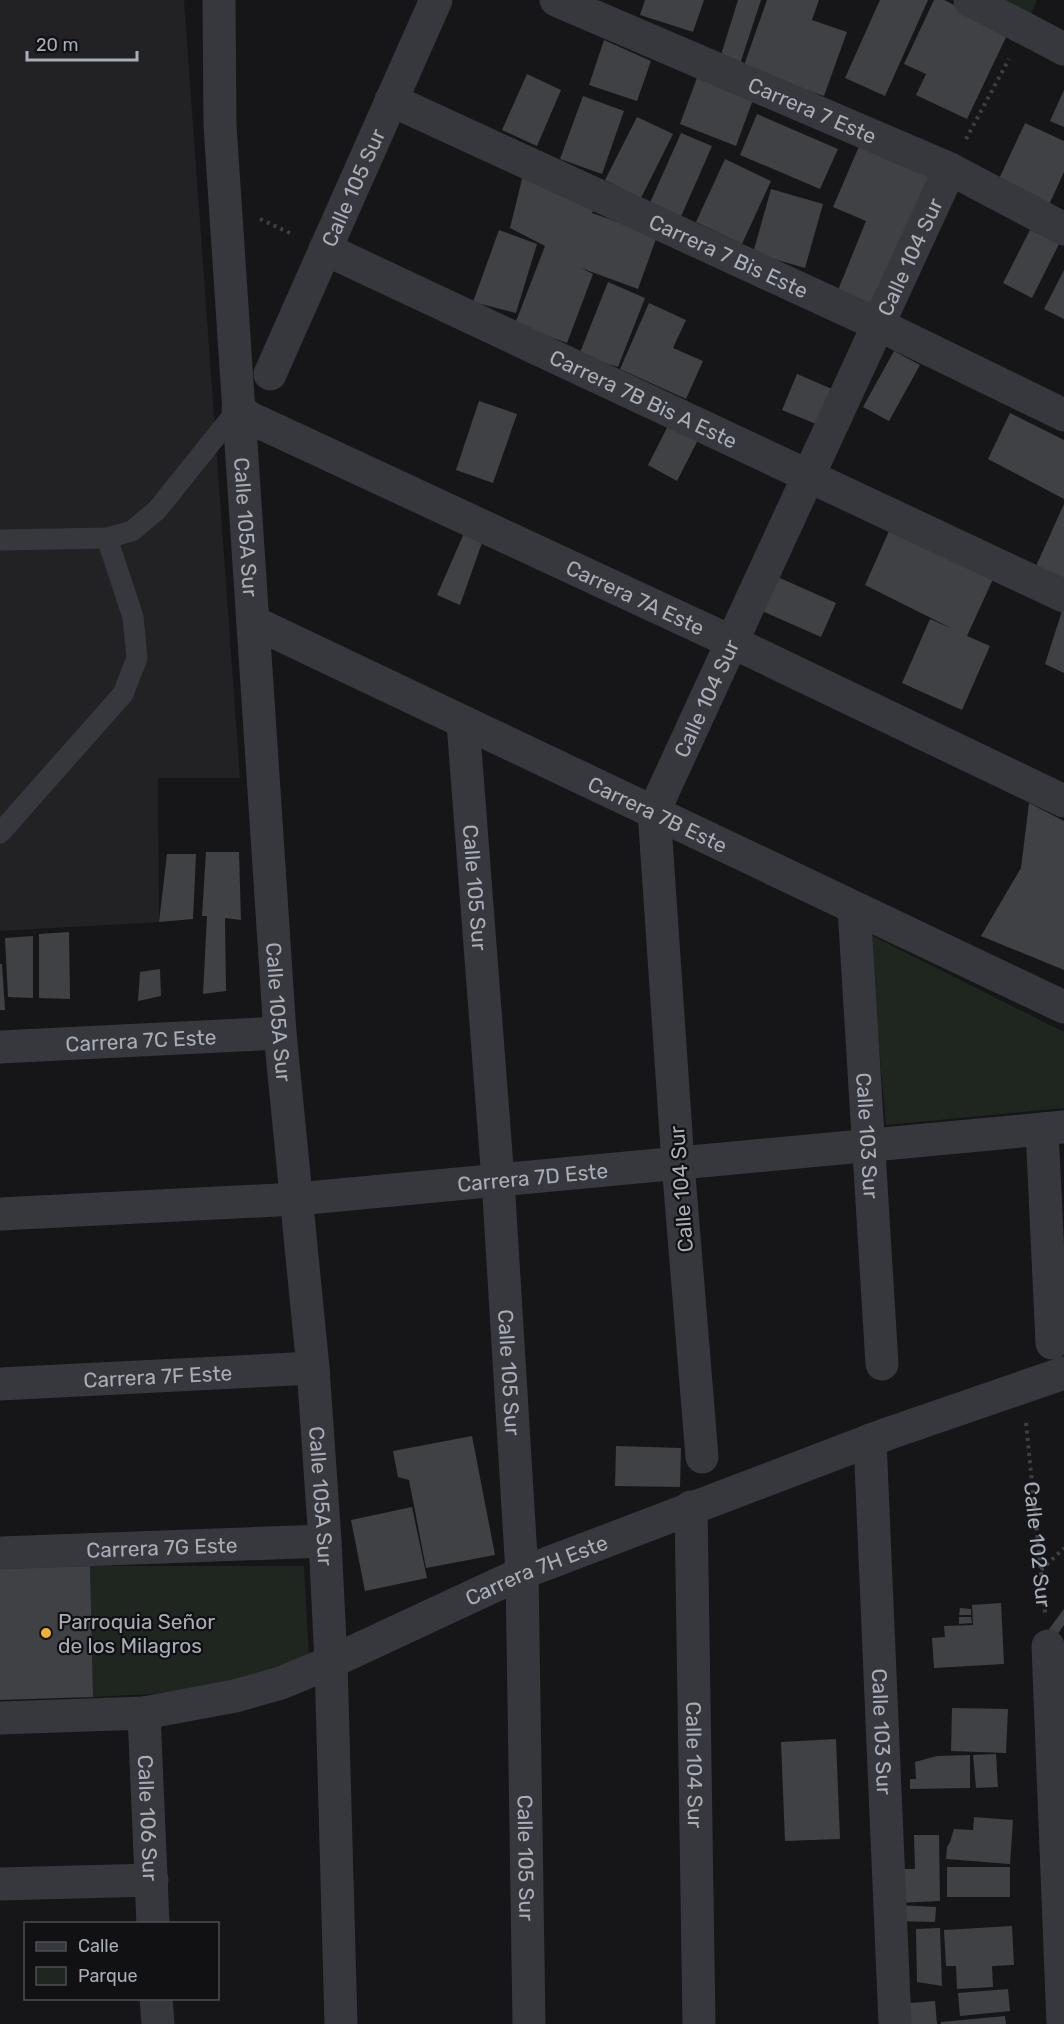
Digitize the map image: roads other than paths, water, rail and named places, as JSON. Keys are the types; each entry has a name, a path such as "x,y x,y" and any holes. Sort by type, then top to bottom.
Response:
{"street":[{"name":"Calle 105A Sur","path":"219,0 220,125 280,1033 314,1368 325,1541 331,1662 341,2024"},
{"name":"Calle 105 Sur","path":"270,374 436,0"},
{"name":"Carrera 7 Este","path":"556,0 950,169 1064,229"},
{"path":"970,0 1064,49"},
{"name":"Carrera 7 Bis Este","path":"391,100 879,325 1064,415"},
{"name":"Calle 104 Sur","path":"702,1457 678,1163 654,811 950,169"},
{"name":"Carrera 7B Bis A Este","path":"325,249 1064,596"},
{"name":"Carrera 7A Este","path":"238,409 250,418 732,642 1064,801"},
{"name":"Carrera 7B Este","path":"253,622 1064,1007"},
{"name":"Calle 105 Sur","path":"463,723 498,1180 522,1573 529,2024"},
{"name":"Calle 103 Sur","path":"854,908 882,1364"},
{"name":"Carrera 7C Este","path":"0,1047 280,1033"},
{"path":"1052,1342 1053,1128"},
{"name":"Carrera 7D Este","path":"0,1214 297,1198 1053,1128"},
{"name":"Carrera 7F Este","path":"0,1384 314,1368"},
{"name":"Carrera 7H Este","path":"0,1718 144,1713 236,1696 281,1683 522,1573 870,1440 1064,1373"},
{"name":"Calle 103 Sur","path":"870,1440 894,2024"},
{"name":"Calle 104 Sur","path":"691,1507 699,2024"},
{"name":"Carrera 7G Este","path":"0,1553 325,1541"},
{"path":"1048,1646 1060,1828 1063,2024"},
{"name":"Calle 106 Sur","path":"144,1713 153,1922"},
{"path":"0,1884 152,1880"},
{"path":"156,2000 158,2024"}],"lane":[{"path":"0,540 107,538 132,531 157,510 238,409"},
{"path":"0,832 123,694 137,658 133,617 107,538"}],"place":[{"name":"Parroquia Señor de los Milagros","path":"46,1633"}]}
